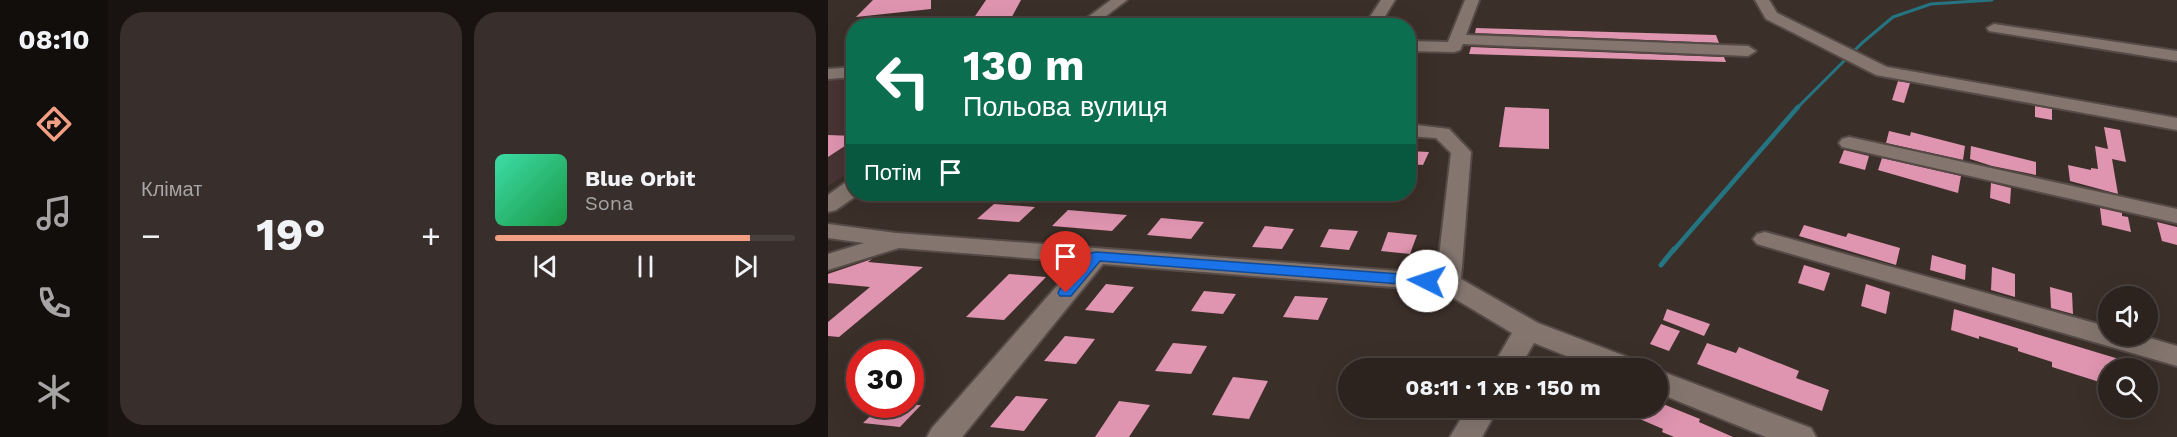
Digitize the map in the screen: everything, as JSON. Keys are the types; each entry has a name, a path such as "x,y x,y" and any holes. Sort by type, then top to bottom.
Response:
{"street":[{"path":"1094,18 1120,0"},
{"path":"1377,18 1389,0"},
{"path":"1416,46 1454,47 1472,0"},
{"path":"1762,0 1771,16 1882,70 2177,124"},
{"path":"1994,28 2177,56"},
{"path":"1457,39 1748,51"},
{"path":"828,74 846,73"},
{"path":"1416,131 1442,133 1461,152 1448,283"},
{"path":"1849,143 2177,216"},
{"path":"828,205 846,193"},
{"path":"828,231 896,240 1448,283 1528,330 1600,358"},
{"path":"1765,239 2177,356"},
{"path":"828,262 896,240"},
{"path":"943,437 1096,256"},
{"path":"1511,358 1528,330"},
{"path":"1668,385 1800,437"},
{"path":"1466,437 1477,418"}],"shaded area":[{"path":"846,79 846,174 828,186 828,80"}],"building":[{"path":"873,0 931,0 931,9 856,17"},
{"path":"986,0 1021,0 1011,18 974,18"},
{"path":"1476,28 1716,35 1719,43 1475,33"},
{"path":"1471,47 1724,57 1726,62 1469,54"},
{"path":"1898,81 1910,83 1904,103 1892,100"},
{"path":"2035,106 2052,109 2052,120 2035,117"},
{"path":"1505,107 1549,109 1549,149 1499,147"},
{"path":"2104,127 2120,130 2126,162 2112,159 2118,194 2070,181 2068,165 2091,170 2091,168 2098,169 2095,146 2108,149"},
{"path":"1889,131 1910,136 1911,132 1965,146 1963,160 1886,143"},
{"path":"828,135 846,136 846,145 828,157"},
{"path":"1971,146 2036,162 2036,175 1970,159"},
{"path":"1844,150 1869,156 1865,170 1839,163"},
{"path":"1416,151 1429,152 1423,165 1416,165"},
{"path":"1882,158 1961,176 1958,193 1878,170"},
{"path":"1991,183 2011,188 2010,204 1990,198"},
{"path":"994,204 1035,207 1019,222 977,219"},
{"path":"2100,208 2122,213 2122,216 2128,217 2131,232 2102,225"},
{"path":"1068,210 1127,215 1112,231 1052,226"},
{"path":"1161,218 1204,222 1191,239 1147,235"},
{"path":"2157,222 2177,227 2177,245 2162,241"},
{"path":"1804,225 1846,237 1848,233 1900,248 1896,265 1799,236"},
{"path":"1265,226 1294,229 1282,249 1252,247"},
{"path":"1329,229 1358,231 1349,250 1320,247"},
{"path":"1388,232 1417,235 1410,254 1381,251"},
{"path":"1932,255 1966,265 1965,280 1930,270"},
{"path":"872,259 868,262 923,267 839,337 828,336 828,322 870,287 828,283 828,274"},
{"path":"1804,265 1830,273 1824,291 1798,283"},
{"path":"1992,267 2015,274 2015,297 1991,290"},
{"path":"1009,274 1046,277 1004,320 966,317"},
{"path":"1106,284 1134,287 1113,313 1085,310"},
{"path":"1866,284 1890,292 1886,314 1861,306"},
{"path":"2050,287 2072,293 2073,314 2051,308"},
{"path":"1204,291 1236,294 1223,314 1191,311"},
{"path":"1295,296 1328,298 1318,320 1283,317"},
{"path":"1667,309 1710,324 1704,336 1663,320"},
{"path":"1954,309 2116,358 2098,358 2098,382 2052,367 2052,362 2018,351 2018,348 1951,330"},
{"path":"1661,324 1680,331 1669,351 1650,344"},
{"path":"1065,336 1095,339 1076,364 1044,361"},
{"path":"1173,343 1207,346 1191,374 1155,371"},
{"path":"1707,343 1736,353 1739,347 1799,371 1796,378 1829,390 1822,411 1697,364"},
{"path":"1233,377 1268,381 1249,419 1212,415"},
{"path":"1016,396 1048,399 1024,431 990,427"},
{"path":"1119,401 1150,405 1129,437 1095,437"},
{"path":"1668,406 1700,419 1699,422 1733,437 1674,437 1662,432 1663,429 1637,418 1668,418"},
{"path":"868,418 909,418 900,427 863,423"}],"waterway":[{"path":"1798,107 1862,43 1893,17 1931,4 1992,0"},
{"path":"1673,251 1798,107"},
{"path":"1661,265 1674,249"}],"route":[{"path":"1066,293 1096,256 1427,281"}]}
